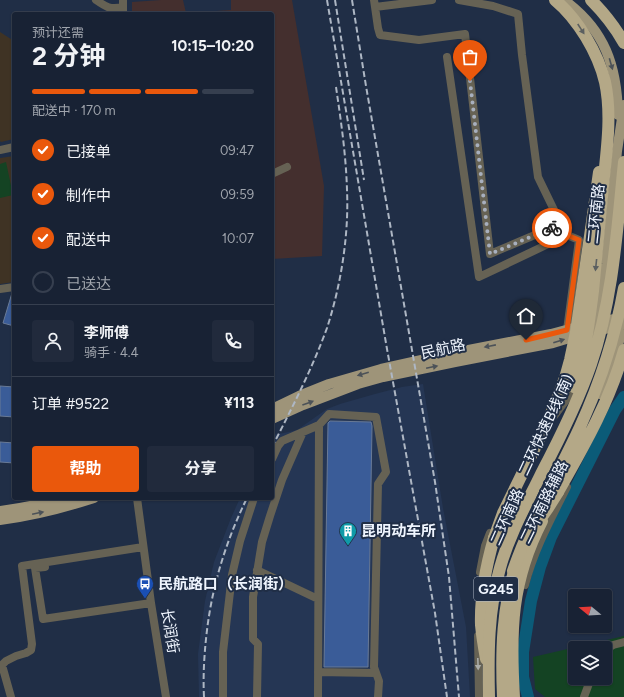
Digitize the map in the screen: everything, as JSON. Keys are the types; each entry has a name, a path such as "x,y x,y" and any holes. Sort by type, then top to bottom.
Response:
{"highway":[{"path":"504,555 522,505 567,409 577,380 590,312 599,233 607,137 607,94 602,71 591,47 571,17 555,0"},
{"path":"591,0 607,17 624,43"},
{"path":"490,697 481,624 485,576 494,538 503,513 540,440 560,392 570,360 578,319 604,138 607,94"},
{"name":"二环快速B线(南)","path":"490,697 488,660 490,624 494,593 500,567 520,517 576,402 597,345 607,305 618,226 620,165"},
{"path":"513,571 533,523 575,438 596,388 616,329 624,288"},
{"path":"512,697 512,630 517,592 523,567 531,544 541,524 600,414 616,376 624,350"},
{"path":"502,697 505,610 513,571 525,541 558,492"},
{"path":"503,641 504,668 512,697"}],"main road":[{"name":"G245","path":"563,0 577,11 592,27 602,41 610,59 617,92 620,165"},
{"path":"620,165 620,133 624,105"},
{"name":"二环南路","path":"490,697 492,624 496,594 502,568 516,531 579,399 587,371 595,327 606,264 620,165"},
{"name":"二环南路","path":"502,697 500,654 501,624 505,595 511,570 537,508 602,389 615,354 624,322"},
{"name":"民航路","path":"274,407 329,384 381,369 567,330 624,322"},
{"name":"民航路","path":"274,418 303,405 358,384 383,377 553,343 576,336 595,327"},
{"path":"0,511 58,500"},
{"path":"0,520 18,518 53,510 87,500"}],"street":[{"path":"96,0 105,6 114,9 123,7"},
{"path":"432,0 374,4 378,28 380,35 419,40 465,34 490,254 556,226 559,222"},
{"path":"459,0 493,6 518,14 538,177 559,222 567,235 579,240 567,330"},
{"path":"447,57 479,277 567,235"},
{"path":"0,150 12,147"},
{"path":"274,173 287,167"},
{"path":"0,289 12,287"},
{"name":"二环南路辅路","path":"519,697 518,630 521,603 527,577 541,539 578,464 596,422 614,369 624,322"},
{"path":"479,697 477,625 478,594 485,546 517,472 540,435 580,379 588,356 595,327"},
{"path":"275,443 319,425 329,414 376,417 386,472 378,484 374,667 379,681 378,697"},
{"path":"318,697 319,425"},
{"path":"257,697 258,644 253,639 253,597 257,570 262,542 282,480 303,432"},
{"name":"长润街","path":"137,500 151,603 166,697"},
{"path":"223,697 223,652 232,575 240,541 253,500"},
{"path":"11,697 2,665 6,661 16,656 26,653 30,650 32,644 22,566 143,547"},
{"path":"124,550 118,556 35,568 43,619 151,603"},
{"path":"257,570 318,599"},
{"path":"612,646 624,642"},
{"path":"318,672 376,673"},
{"path":"584,697 588,685"}],"shaded area":[{"path":"183,0 186,12 132,12 132,2"},
{"path":"231,0 292,0 324,186 322,256 274,259 274,12 201,12 231,10"},
{"path":"0,32 12,40 12,139 0,141"},
{"path":"12,156 12,282 0,284 0,158"},
{"path":"423,384 443,508 466,627 470,697 199,697 198,654 205,601 214,562 239,500 274,500 274,435 297,430 327,409 340,404 402,387"}],"green space":[{"path":"6,162 12,195 0,198 0,164"},
{"path":"624,636 624,697 545,697 535,689 533,657 568,649 568,685 612,685 612,641 602,641"}],"building":[{"path":"12,293 12,325 3,323"},
{"path":"0,386 12,387 12,417 0,416"},
{"name":"昆明动车所","path":"330,421 371,422 372,426 368,667 324,667 328,423"},
{"path":"0,442 12,443 12,463 0,462"}],"waterway":[{"path":"528,697 523,677 523,652 531,601 540,567 551,537 615,410 624,397"}],"railway":[{"path":"327,0 387,349 435,613 447,697"},
{"path":"335,0 364,180"},
{"path":"352,0 435,482 449,577 459,697"},
{"path":"274,443 315,358 327,328 332,312 343,260 347,224 347,190 336,87"},
{"path":"204,697 205,653 211,602 226,549 246,500"}],"way so far":[{"path":"470,81 490,254 552,228"}],"place":[{"name":"昆明动车所","path":"348,546"},
{"name":"民航路口（长润街）","path":"145,599"}],"route":[{"path":"526,340 567,330 579,240 567,235 559,222 552,228"}]}
